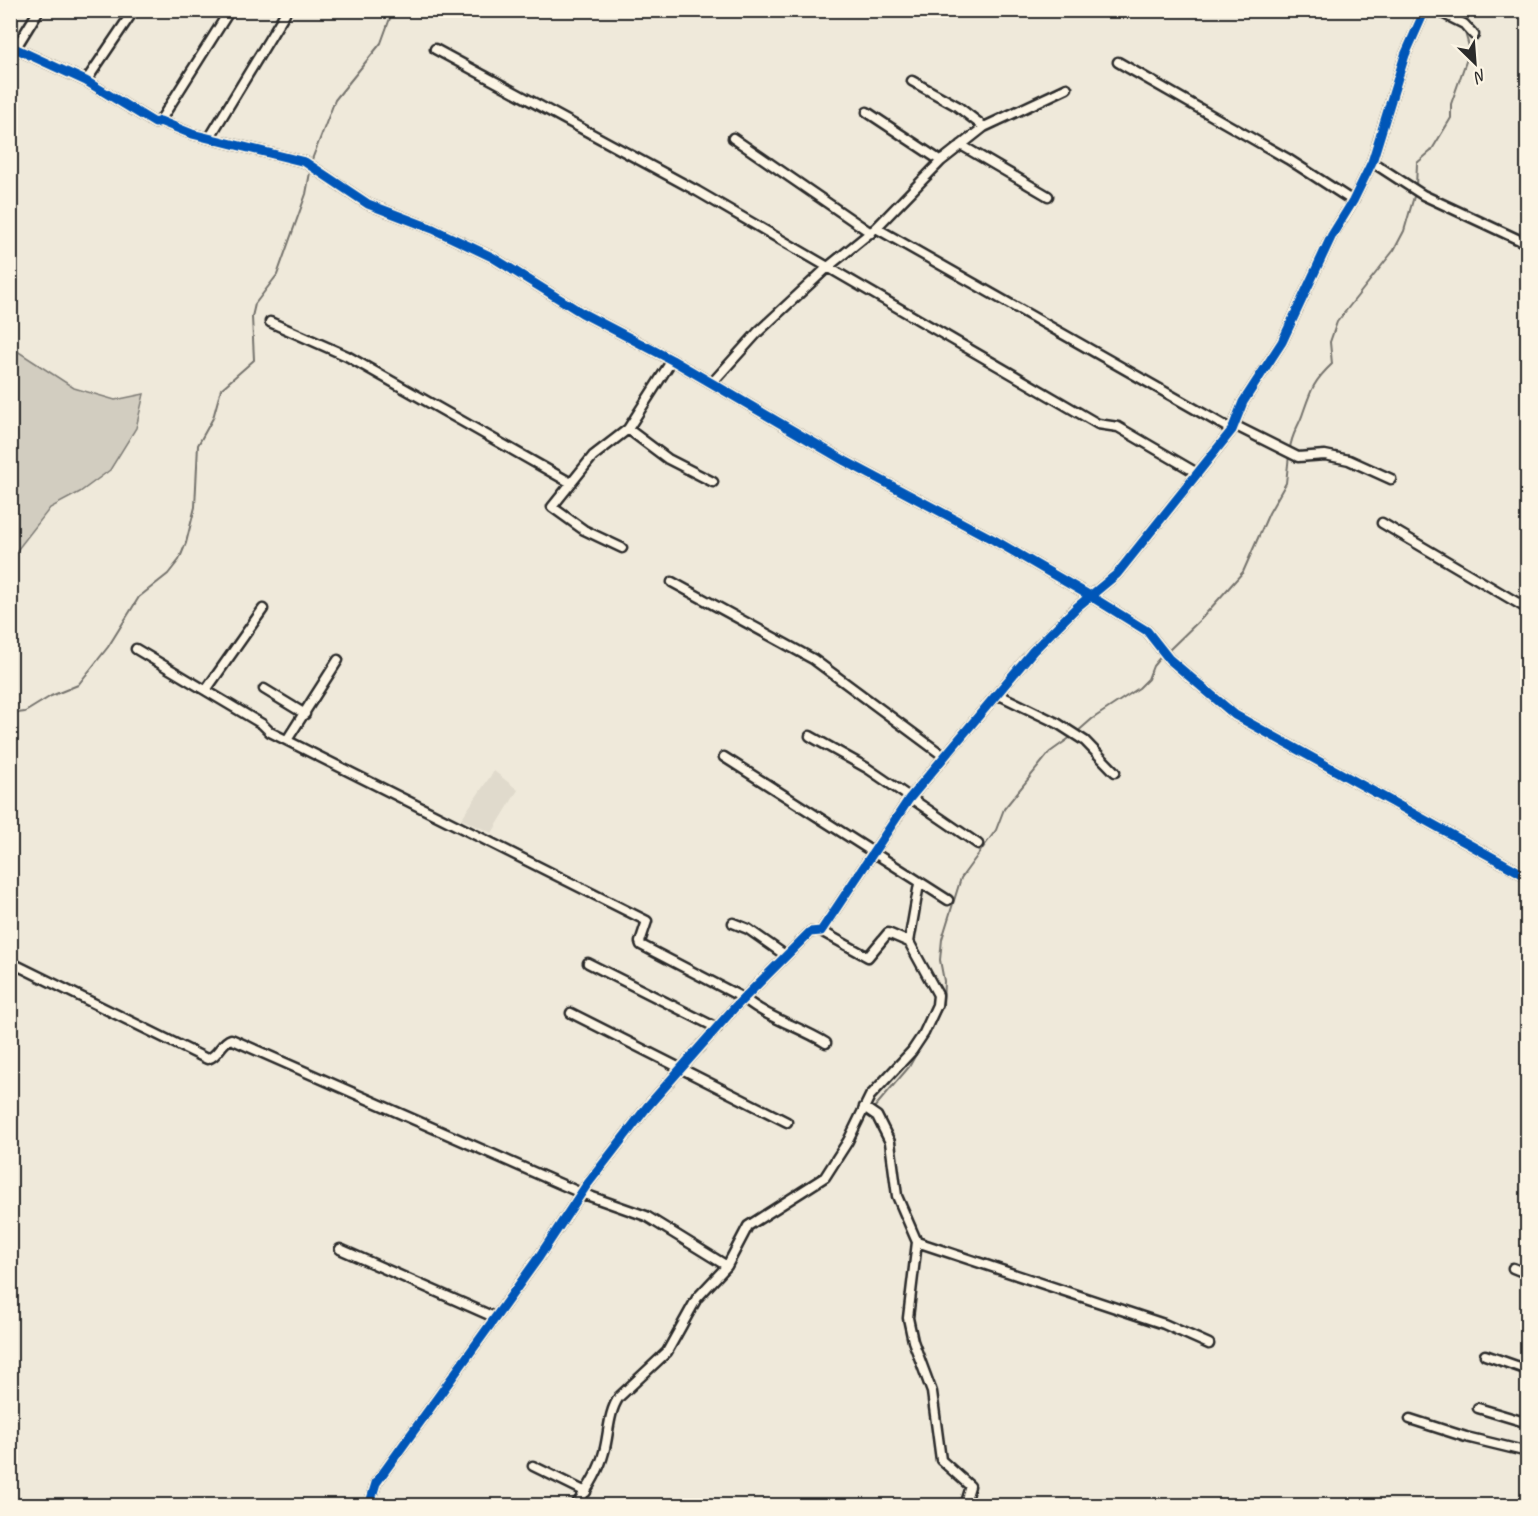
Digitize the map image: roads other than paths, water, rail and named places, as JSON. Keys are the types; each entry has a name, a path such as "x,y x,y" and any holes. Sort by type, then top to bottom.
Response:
{"street":[{"path":"39,10 13,47 86,81 156,123 160,121 192,134 305,162 368,204 433,229 492,257 582,313 672,360 845,461 994,540 1092,597 1147,631 1161,645 1169,659 1235,715 1527,876"},
{"path":"86,81 134,10"},
{"path":"160,121 230,10"},
{"path":"210,137 288,10"},
{"path":"821,931 909,799 1059,625 1117,574 1233,428 1243,402 1282,342 1332,235 1353,201 1372,162 1405,55 1425,10"},
{"path":"1436,10 1461,23 1474,35"},
{"path":"435,49 677,180 829,266 1098,424 1118,427 1197,474"},
{"path":"1118,62 1288,159 1353,201"},
{"path":"912,81 957,106 984,127"},
{"path":"712,383 758,332 829,266 873,230 941,161 984,127 1067,88"},
{"path":"867,112 941,161"},
{"path":"733,138 873,230 1233,428 1259,435 1298,457 1325,455 1349,460 1391,479"},
{"path":"961,145 1048,196"},
{"path":"1372,162 1423,195 1527,244"},
{"path":"270,322 347,356 571,483"},
{"path":"622,548 584,530 553,509 553,505 593,456 628,429 672,360"},
{"path":"628,429 668,459 713,482"},
{"path":"1382,523 1527,609"},
{"path":"672,582 813,659 945,757"},
{"path":"206,690 263,609"},
{"path":"136,649 287,740 647,921 641,945 745,999 757,1009 801,1028 826,1043"},
{"path":"287,740 338,660"},
{"path":"264,689 305,714"},
{"path":"998,694 1085,741 1115,772"},
{"path":"810,735 867,768 909,799 978,844"},
{"path":"724,757 874,852 919,884 948,900"},
{"path":"575,1506 586,1492 604,1452 613,1405 657,1363 698,1298 727,1266 748,1226 825,1177 848,1141 870,1096 912,1051 924,1033 937,1005 938,995 934,984 916,960 909,942 919,884"},
{"path":"733,923 748,929 785,956"},
{"path":"369,1506 376,1483 539,1257 582,1193 647,1107 785,956 810,932 821,931 868,957 888,933 909,942"},
{"path":"10,962 207,1059 231,1040 582,1193 646,1216 727,1266"},
{"path":"588,963 717,1028"},
{"path":"571,1014 787,1122"},
{"path":"864,1107 877,1116 890,1142 897,1196 917,1242 908,1318 913,1341 932,1392 940,1460 970,1486 964,1506"},
{"path":"917,1242 1164,1324 1209,1344"},
{"path":"340,1249 494,1317"},
{"path":"1513,1268 1527,1274"},
{"path":"1485,1355 1527,1370"},
{"path":"1478,1408 1527,1423"},
{"path":"1410,1419 1466,1437 1527,1452"},
{"path":"533,1466 586,1492"}],"waterway":[{"path":"311,162 335,100 381,43 393,10"},
{"path":"1459,10 1460,18"},
{"path":"1416,187 1417,163 1431,151 1451,118 1451,104 1470,50 1464,29"},
{"path":"10,714 25,712 51,696 78,685 108,647 139,597 168,574 179,560 195,507 198,445 213,418 221,389 254,360 252,317 255,304 277,275 306,194 311,167"},
{"path":"1290,449 1293,435 1313,387 1332,364 1330,342 1337,322 1394,250 1404,231 1415,193"},
{"path":"1168,651 1201,619 1243,572 1269,513 1286,483 1289,455"},
{"path":"1076,733 1092,719 1139,688 1148,679 1153,666 1163,654"},
{"path":"873,1109 909,1067 943,1006 944,981 940,960 942,939 961,878 996,830 1004,809 1050,752 1071,737"},
{"path":"828,1179 836,1167"},
{"path":"644,1379 664,1361"},
{"path":"595,1484 607,1459 610,1444"}]}
